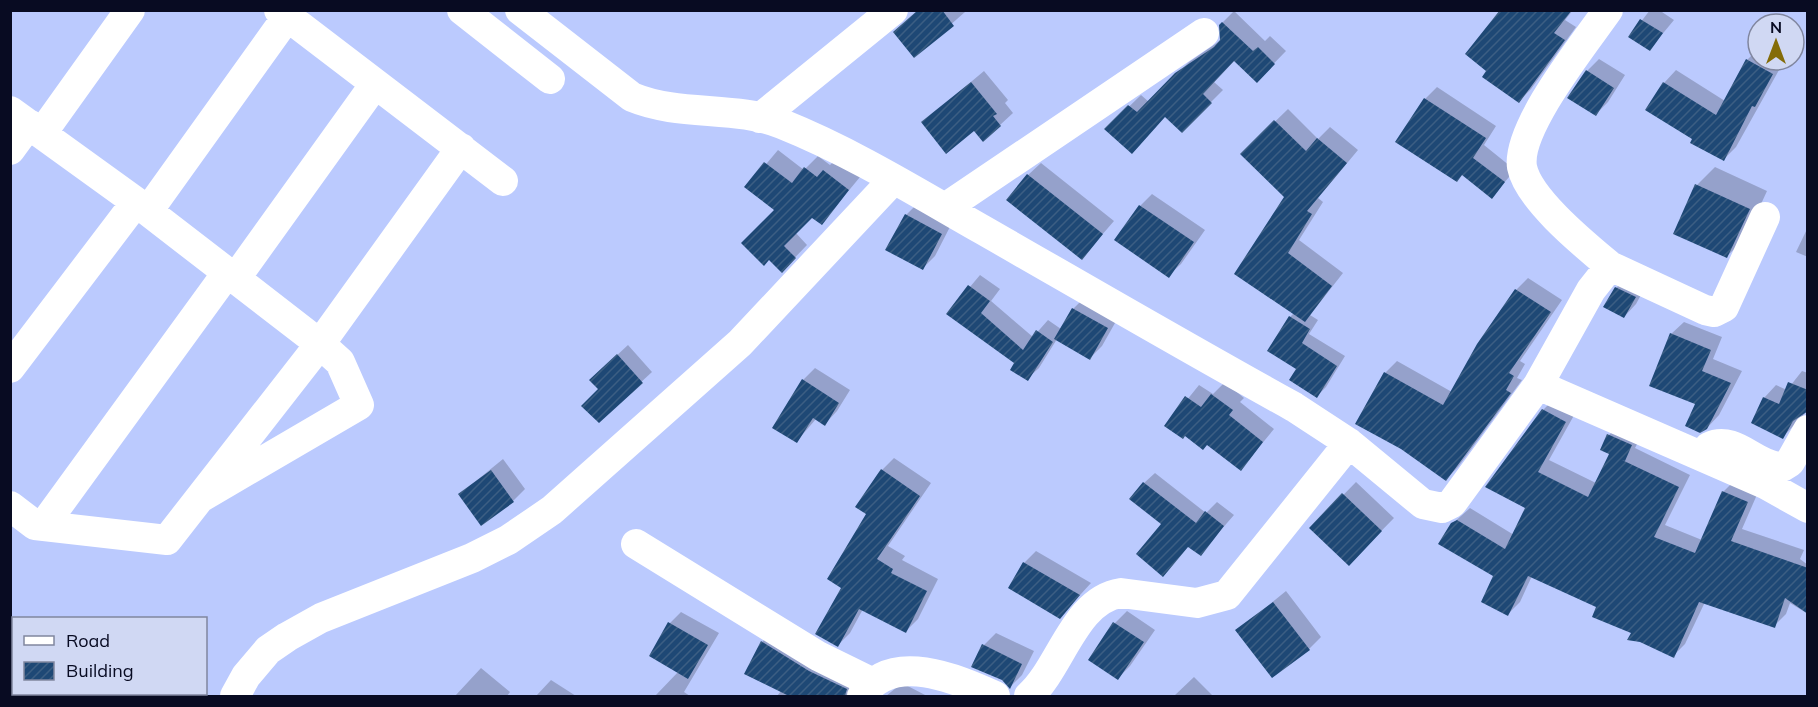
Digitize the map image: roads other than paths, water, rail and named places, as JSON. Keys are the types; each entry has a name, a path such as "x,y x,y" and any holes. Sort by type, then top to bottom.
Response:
{"street":[{"path":"10,150 27,123 130,10"},
{"path":"462,10 550,79"},
{"path":"520,10 632,97 669,108 760,118 800,132 945,208 1294,407 1349,443 1423,504 1442,508 1452,503 1538,385 1591,290 1610,266"},
{"path":"760,118 893,10"},
{"path":"1608,10 1558,79 1529,132 1522,165 1526,178 1550,211 1610,266 1705,310 1719,311 1724,307 1765,217"},
{"path":"10,368 142,206 286,12 375,84 503,181"},
{"path":"945,208 1204,33"},
{"path":"43,526 375,84"},
{"path":"27,123 142,206 340,362 359,405 200,498"},
{"path":"10,506 35,525 167,540 320,344 461,148"},
{"path":"235,696 246,676 286,637 321,618 472,558 508,540 552,510 740,343 893,180"},
{"path":"1538,385 1765,484 1798,500 1808,508"},
{"path":"1702,456 1709,447 1717,443 1725,443 1767,465 1782,467 1790,462 1808,430"},
{"path":"1029,696 1036,690 1058,652 1089,611 1109,595 1128,594 1197,603 1227,595 1244,577 1349,443"},
{"path":"636,544 818,656 868,690 892,674 923,673 958,680 994,696"}]}
